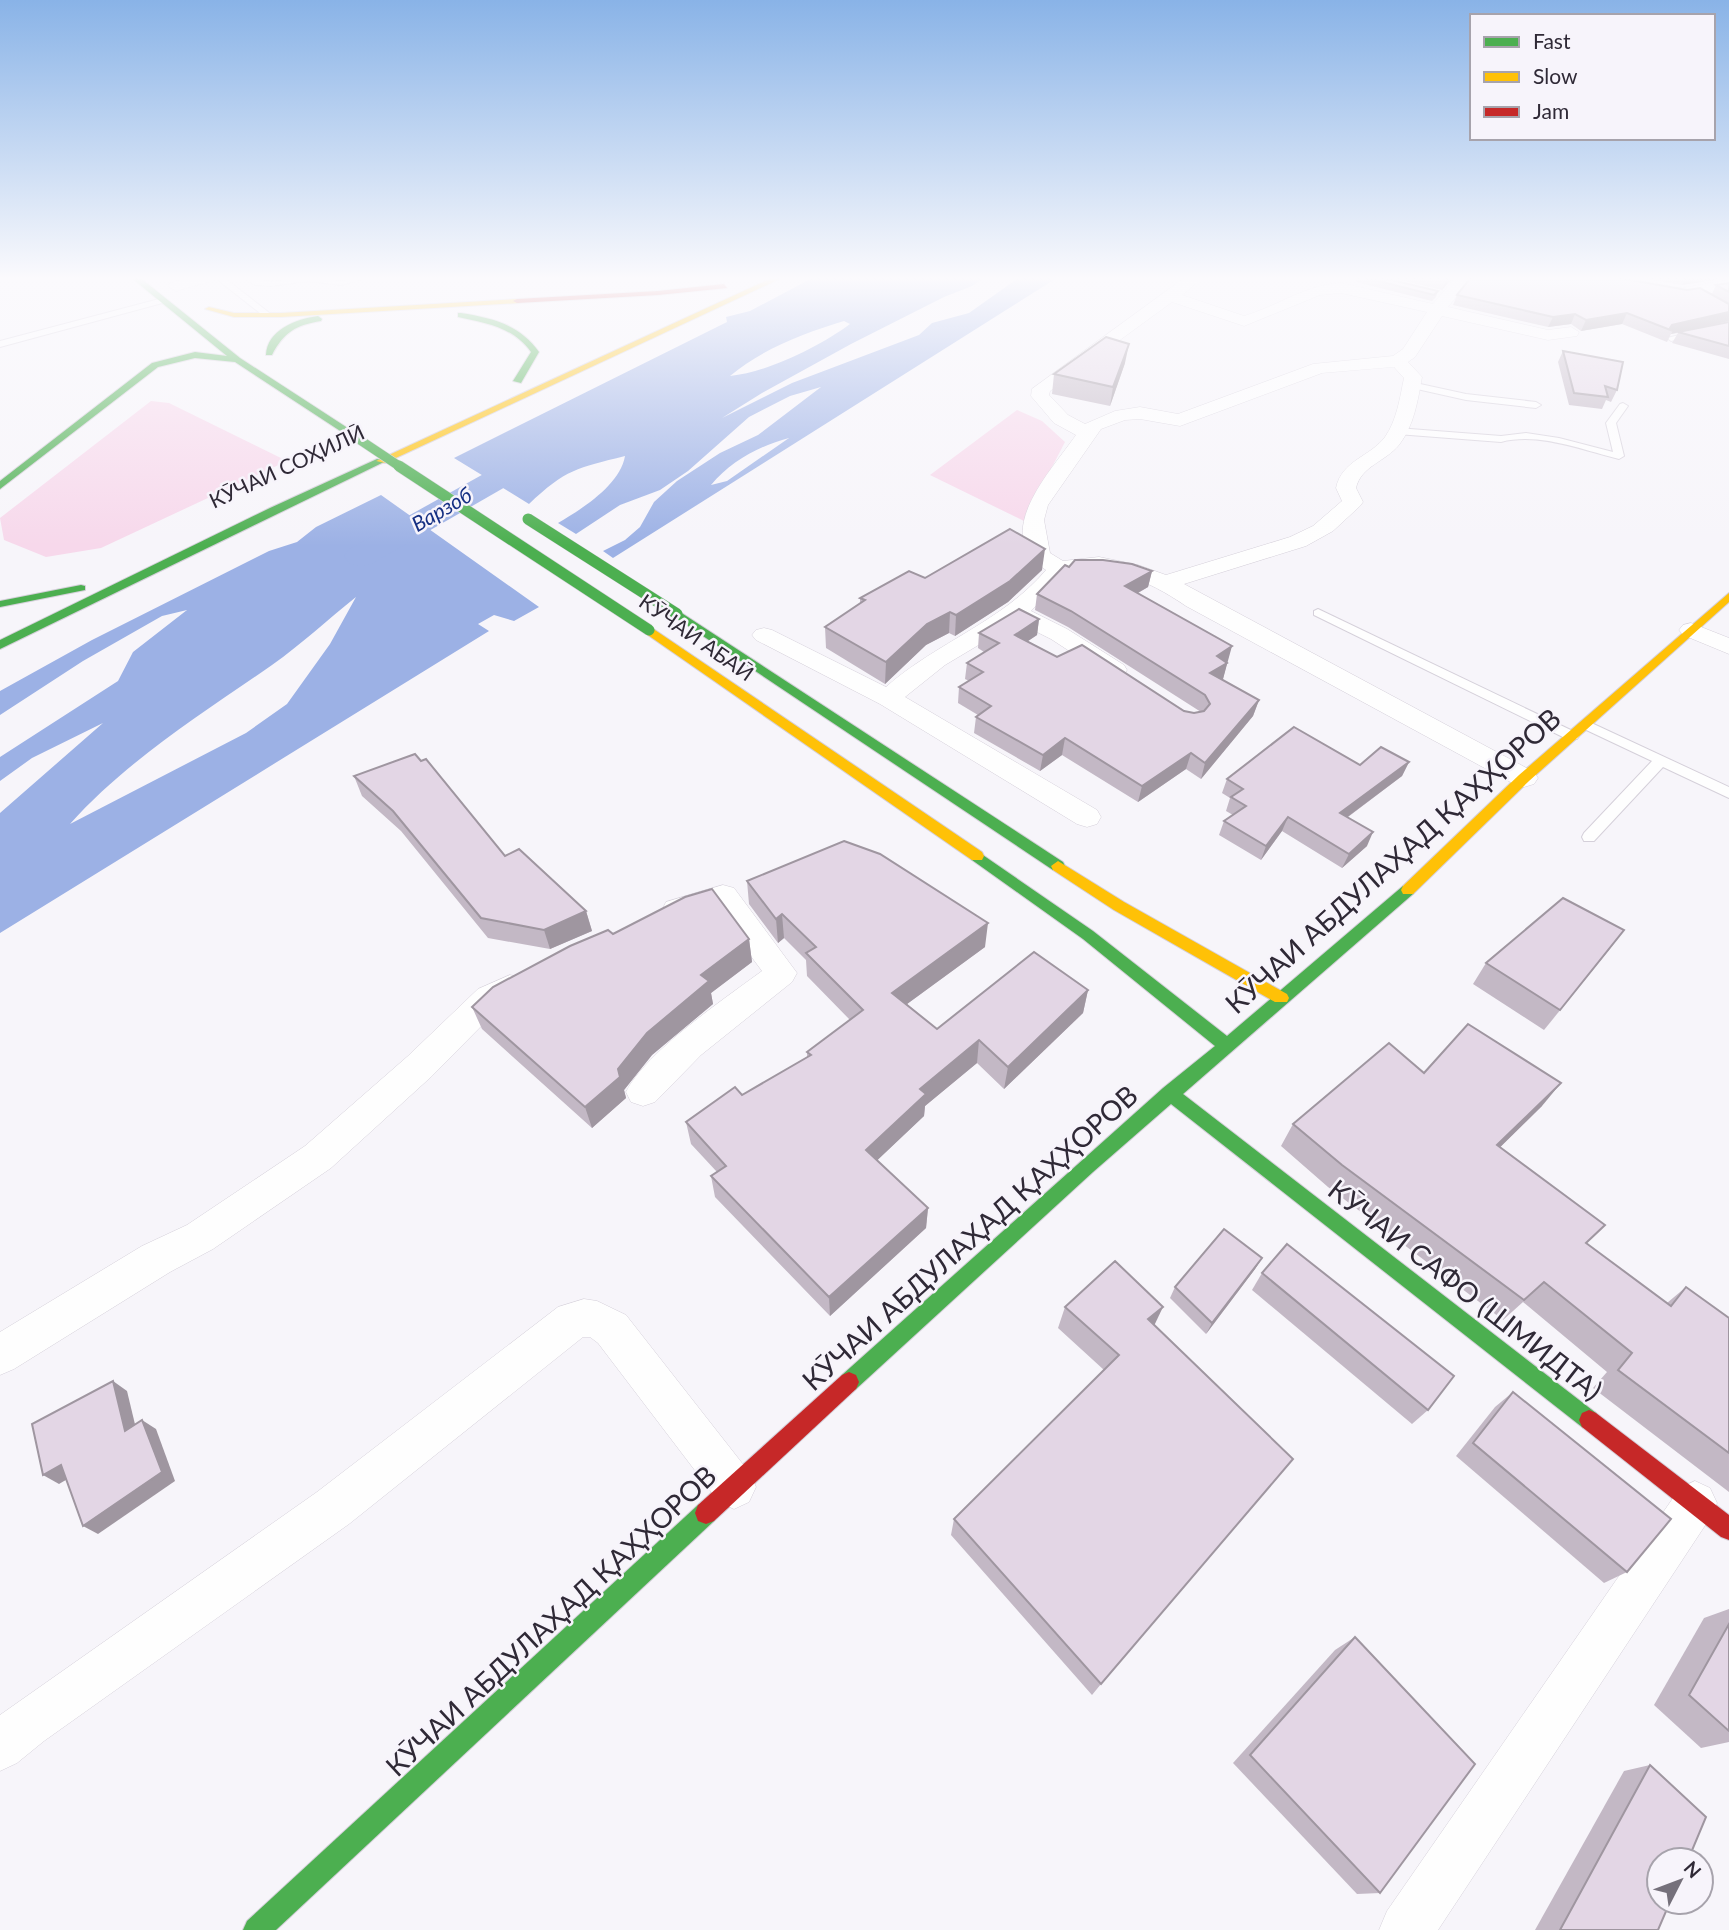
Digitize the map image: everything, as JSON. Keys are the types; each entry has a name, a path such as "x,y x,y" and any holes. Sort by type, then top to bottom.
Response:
{"main road":[{"path":"0,470 130,366"},
{"path":"0,486 154,366"},
{"name":"КӮЧАИ АБАӢ","path":"246,366 649,630 1086,932 1158,987 1227,1046"},
{"path":"518,381 527,366"},
{"name":"КӮЧАИ СОҲИЛӢ","path":"0,627 550,366"},
{"path":"0,645 274,510 586,366"},
{"path":"396,434 431,457"},
{"name":"КӮЧАИ АБАӢ","path":"513,509 1119,906 1281,998"},
{"path":"0,604 82,588"},
{"name":"КӮЧАИ АБДУЛАҲАД ҚАҲҲОРОВ","path":"256,1930 734,1487 1169,1093 1411,887 1524,778 1729,596"},
{"name":"КӮЧАИ САФО (ШМИДТА)","path":"1169,1093 1712,1516"}],"street":[{"path":"1073,366 1041,389 1040,396 1061,419 1087,433"},
{"path":"1341,366 1319,368 1180,420 1140,413 1113,416 1094,425 1051,484 1033,520 1036,547 1041,557 1059,568 1099,564 1130,570 1167,583 1194,601 1524,778"},
{"path":"1167,583 1188,574 1253,558 1318,533 1353,502 1346,488 1349,477 1391,442 1403,420 1413,377 1403,366"},
{"path":"889,698 914,675 945,654 981,636 1015,612 1041,592 1059,568"},
{"path":"1015,612 1059,634 1135,683"},
{"path":"1691,630 1729,647"},
{"path":"764,635 889,698 1087,817"},
{"path":"643,1093 689,1045 781,972 723,897 677,910 652,921"},
{"path":"0,1355 156,1259 200,1237 318,1157 420,1066 489,998 543,970"},
{"path":"0,1746 27,1724 333,1508 572,1321 586,1315 612,1329 734,1487"},
{"path":"1406,1930 1712,1516"}],"lane":[{"path":"1411,385 1466,397 1536,405"},
{"path":"1397,431 1501,439 1508,436 1534,437 1619,456 1611,423 1623,407"},
{"path":"1318,613 1572,736"},
{"path":"1585,724 1729,793"},
{"path":"1590,837 1661,760"}],"shaded area":[{"path":"151,401 169,403 287,461 101,548 46,557 4,540 0,518"},
{"path":"1017,410 1042,421 1065,442 1024,521 930,475"}],"water":[{"path":"639,366 742,366 730,376 769,366 811,366 722,418 792,383 837,366 917,366 613,558 603,551 625,540 640,527 654,502 677,481 720,453 758,435 821,387 790,396 749,417 688,471 660,490 620,505 576,534 558,523 608,486 622,467 625,456 573,471 553,483 529,504 454,458","holes":["789,438 727,481 711,485 727,469 746,456"]},
{"path":"381,495 539,607 514,621 494,615 478,624 489,631 0,933 0,813 103,723 32,758 0,781 0,757 118,681 133,652 187,610 162,616 83,661 0,715 0,691 92,640 269,551 297,542 316,527","holes":["356,597 330,644 287,704 246,733 70,824 115,779 140,759 283,657"]}],"building":[{"path":"1065,366 1121,366 1113,387 1054,374"},
{"path":"1567,366 1622,366 1617,390 1605,386 1608,397 1574,393"},
{"path":"1010,529 1045,549 1010,581 956,615 950,612 927,624 886,662 825,627 865,600 860,598 909,571 925,578"},
{"path":"1075,560 1132,564 1152,571 1125,586 1232,646 1217,656 1227,663 1210,673 1259,700 1205,763 1191,753 1142,786 1065,738 1043,755 976,717 991,706 959,687 983,672 967,663 999,643 979,633 1019,609 1039,619 1015,635 1057,657 1082,645 1184,711 1204,711 1210,704 1205,695 1071,611 1037,594 1065,565 1069,567"},
{"path":"1294,727 1360,765 1381,747 1409,762 1340,813 1373,832 1349,854 1288,817 1266,846 1224,821 1246,806 1231,797 1243,789 1227,779"},
{"path":"415,754 421,761 426,759 505,856 519,849 586,911 544,930 481,918 393,811 354,776"},
{"path":"844,841 880,854 988,923 892,993 937,1029 1034,952 1088,990 1008,1067 979,1040 920,1089 926,1094 866,1150 928,1208 829,1297 711,1176 726,1166 686,1122 735,1087 742,1095 811,1055 807,1052 863,1010 806,953 816,947 782,914 776,919 747,881"},
{"path":"712,889 749,939 701,975 709,981 647,1033 618,1069 620,1077 585,1107 472,1007 493,987 570,946 608,930 613,934 685,897"},
{"path":"1563,898 1624,930 1560,1010 1486,963"},
{"path":"1468,1024 1561,1083 1497,1145 1605,1225 1586,1243 1671,1306 1686,1287 1729,1318 1729,1453 1618,1370 1632,1353 1544,1282 1524,1300 1342,1165 1293,1124 1389,1043 1424,1073"},
{"path":"1224,1229 1262,1258 1212,1323 1175,1287"},
{"path":"1287,1244 1454,1376 1428,1410 1262,1273"},
{"path":"1115,1261 1163,1307 1148,1319 1293,1459 1101,1684 954,1519 1119,1355 1065,1307"},
{"path":"113,1381 125,1431 142,1420 162,1472 83,1526 61,1465 43,1475 32,1424"},
{"path":"1513,1392 1671,1519 1627,1572 1473,1443"},
{"path":"1729,1624 1729,1731 1689,1695"},
{"path":"1355,1637 1475,1764 1380,1893 1250,1755"},
{"path":"1650,1765 1706,1817 1694,1846 1645,1846 1645,1916 1664,1916 1658,1930 1560,1930"}],"waterway":[{"name":"Варзоб","path":"361,556 550,449"}],"traffic: fast":[{"path":"0,486 154,366"},
{"path":"246,366 357,438"},
{"path":"518,381 527,366"},
{"path":"357,438 649,630"},
{"path":"0,645 274,510 381,461"},
{"path":"528,519 677,614"},
{"path":"0,604 81,588"},
{"path":"677,614 1058,866"},
{"path":"977,856 1088,935 1227,1046"},
{"path":"849,1382 1087,1166 1408,890"},
{"path":"1169,1093 1589,1420"},
{"path":"256,1930 706,1513"}],"traffic: slow":[{"path":"381,461 587,366"},
{"path":"1408,890 1524,778 1729,596"},
{"path":"649,630 977,856"},
{"path":"1058,866 1119,906 1281,998"}],"traffic: jam":[{"path":"706,1513 849,1382"},
{"path":"1589,1420 1729,1529"}]}
